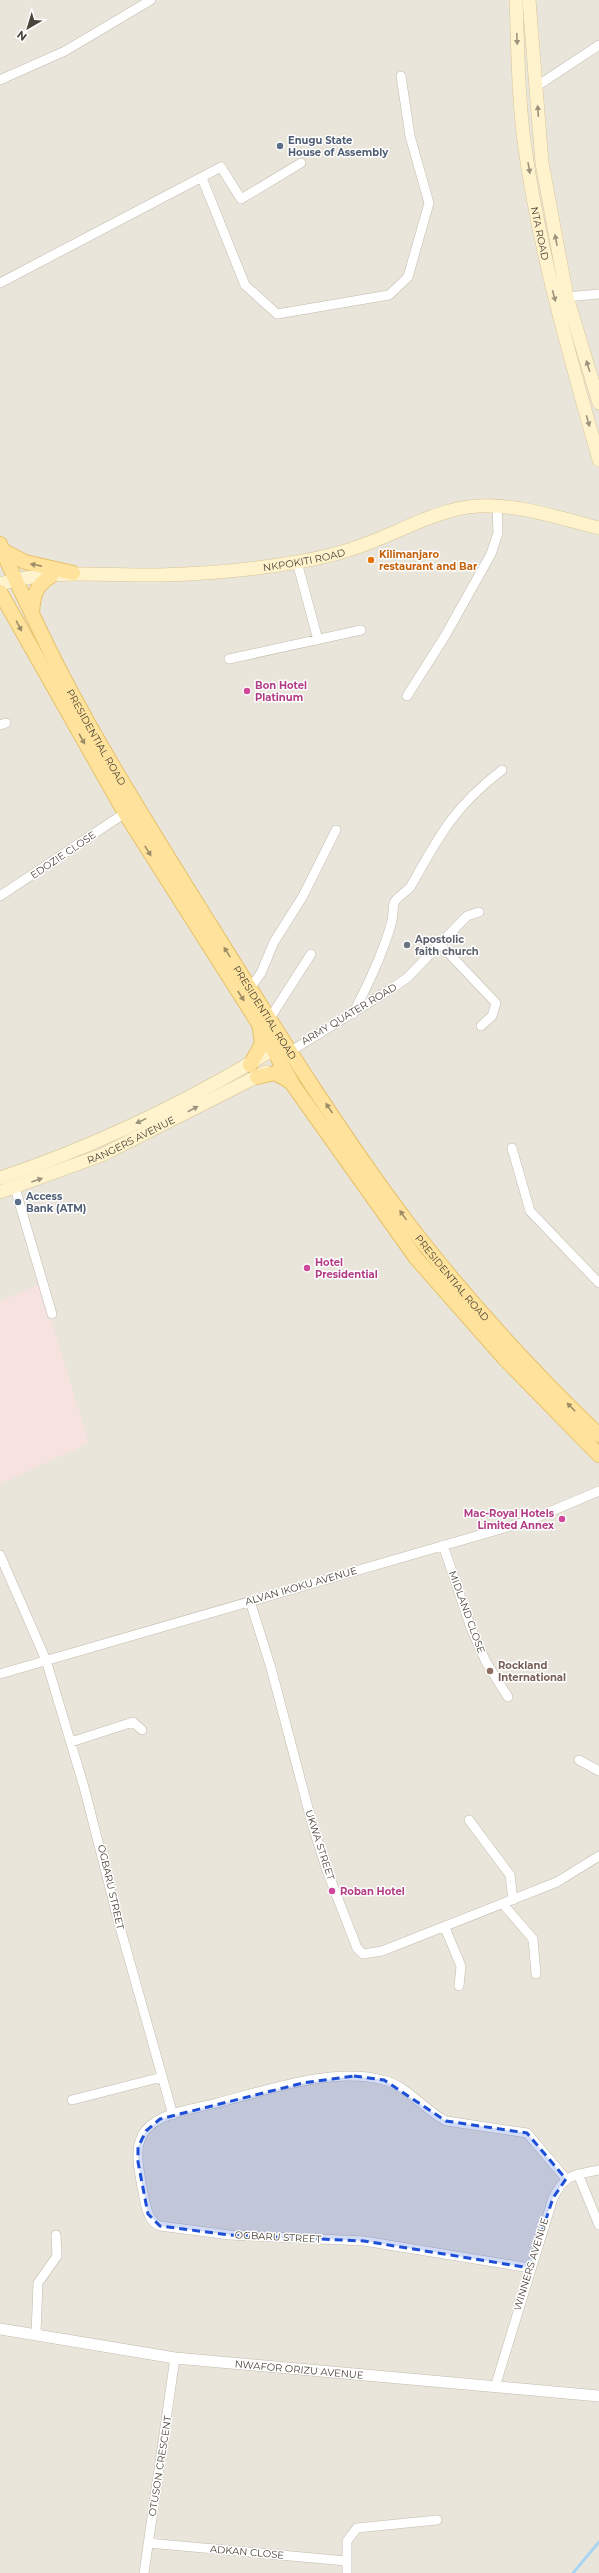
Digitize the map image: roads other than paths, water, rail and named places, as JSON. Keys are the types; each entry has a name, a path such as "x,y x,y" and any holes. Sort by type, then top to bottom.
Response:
{"main road":[{"name":"NTA ROAD","path":"516,0 519,76 525,147 548,275 599,460"},
{"name":"NTA ROAD","path":"529,0 542,163 567,297 599,403"},
{"name":"NKPOKITI ROAD","path":"0,584 14,580 73,572 158,575 200,573 297,562 354,549 450,511 497,506 523,509 599,528"},
{"path":"1,547 26,562 73,572"},
{"name":"PRESIDENTIAL ROAD","path":"1,547 14,580 48,650 89,725 189,903 264,1019 290,1050 410,1225 460,1288 543,1378 599,1435"},
{"path":"32,615 35,591 43,581 51,576"},
{"name":"PRESIDENTIAL ROAD","path":"0,592 125,813 250,988 264,1019 273,1050 293,1084 416,1258 504,1358 599,1455"},
{"path":"253,1071 262,1039 264,1019"},
{"path":"253,1071 273,1050 290,1050"},
{"path":"253,1071 281,1064 290,1050"},
{"path":"253,1071 276,1073 293,1084"},
{"name":"RANGERS AVENUE","path":"0,1178 91,1145 253,1071"},
{"name":"RANGERS AVENUE","path":"0,1192 15,1188 102,1155 253,1071"}],"street":[{"path":"0,80 65,51 151,0"},
{"path":"537,86 599,44"},
{"path":"202,178 245,285 277,314 389,295 408,277 429,203 410,136 401,76"},
{"path":"0,283 202,178 221,166 241,199 301,164"},
{"path":"567,297 599,294"},
{"path":"407,696 445,636 491,554 498,533 497,506"},
{"path":"297,562 318,640"},
{"path":"229,659 361,630"},
{"path":"353,1014 373,973 392,921 395,902 410,888 435,841 450,820 467,800 502,770"},
{"name":"EDOZIE CLOSE","path":"0,896 125,813"},
{"path":"250,988 261,973 274,942 303,896 336,830"},
{"name":"ARMY QUATER ROAD","path":"290,1050 322,1030 353,1014 407,978 439,943 467,916 479,912"},
{"path":"439,943 496,1003 492,1016 482,1026"},
{"path":"264,1019 311,954"},
{"path":"512,1148 530,1211 599,1283"},
{"path":"15,1188 52,1314"},
{"name":"ALVAN IKOKU AVENUE","path":"0,1674 528,1521 599,1491"},
{"name":"MIDLAND CLOSE","path":"443,1545 471,1628 486,1662 508,1697"},
{"name":"OGBARU STREET","path":"0,1555 46,1660 71,1742 173,2115"},
{"name":"UKWA STREET","path":"250,1601 271,1668 313,1827 326,1868 357,1948 363,1954 372,1954 445,1928 503,1904 574,1874 599,1856"},
{"path":"71,1742 133,1722 142,1730"},
{"path":"579,1760 599,1771"},
{"path":"469,1820 510,1875 512,1900"},
{"path":"503,1904 533,1940 536,1974"},
{"path":"445,1928 461,1966 459,1986"},
{"name":"OGBARU STREET","path":"530,2268 364,2241 230,2235 156,2224 148,2214 138,2162 138,2147 142,2137 152,2125 160,2119 268,2089 310,2081 354,2076 384,2080 396,2085 434,2115 446,2121 528,2133 566,2179"},
{"path":"72,2100 162,2077"},
{"path":"566,2179 578,2174 599,2170"},
{"path":"578,2174 599,2225"},
{"name":"WINNERS AVENUE","path":"494,2387 552,2198 566,2179"},
{"path":"36,2334 38,2284 57,2256 56,2235"},
{"name":"NWAFOR ORIZU AVENUE","path":"0,2329 175,2358 599,2396"},
{"name":"OTUSON CRESCENT","path":"144,2573 175,2358"},
{"path":"347,2573 347,2541 357,2528 438,2520"},
{"name":"ADKAN CLOSE","path":"148,2543 346,2561"}],"waterway":[{"path":"573,2573 599,2542"}],"place":[{"name":"Enugu State House of Assembly","path":"280,146"},
{"name":"Kilimanjaro restaurant and Bar","path":"371,560"},
{"name":"Bon Hotel Platinum","path":"247,691"},
{"name":"Apostolic faith church","path":"407,945"},
{"name":"Access Bank (ATM)","path":"18,1202"},
{"name":"Hotel Presidential","path":"307,1268"},
{"name":"Mac-Royal Hotels Limited Annex","path":"562,1519"},
{"name":"Rockland International","path":"490,1671"},
{"name":"Roban Hotel","path":"332,1891"}]}
